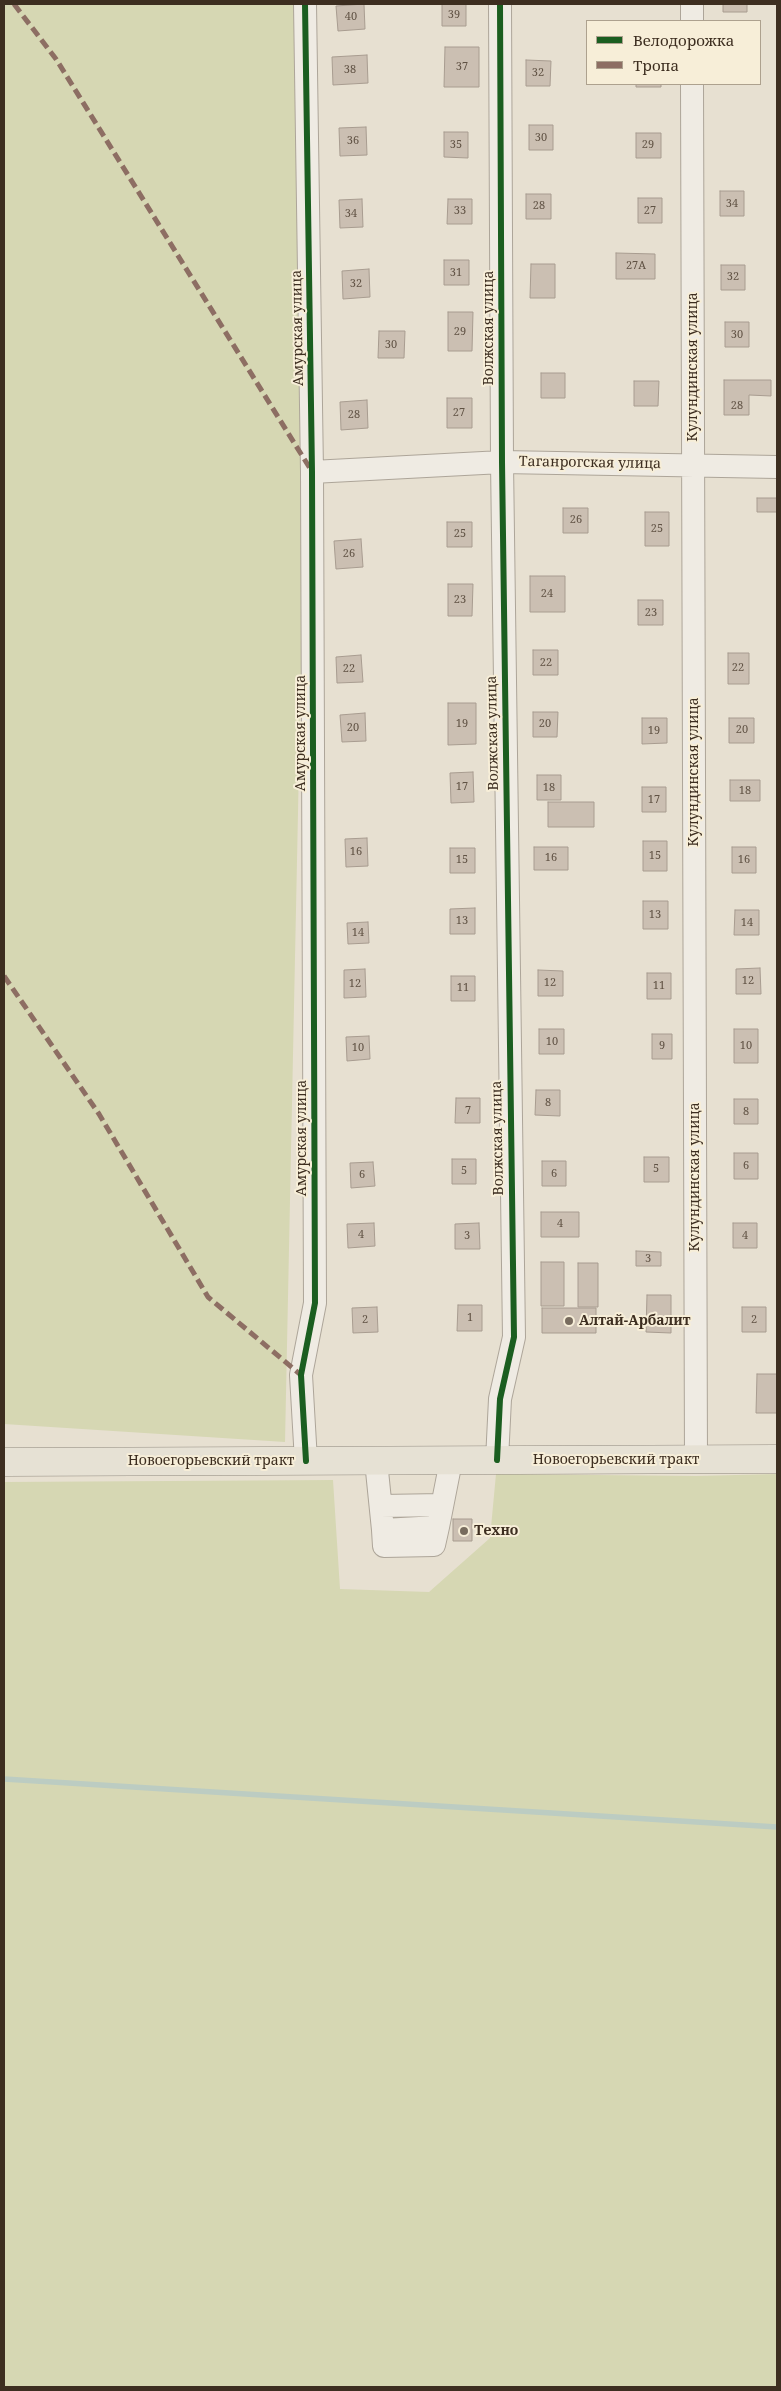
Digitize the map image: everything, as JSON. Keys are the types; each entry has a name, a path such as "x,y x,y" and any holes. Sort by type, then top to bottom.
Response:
{"main road":[{"name":"Новоегорьевский тракт","path":"4,1462 696,1461 777,1459"}],"street":[{"name":"Амурская улица","path":"305,4 312,472 315,1303 301,1375 306,1461"},
{"name":"Волжская улица","path":"497,1460 500,1399 514,1337 502,462 500,4"},
{"path":"692,4 692,20"},
{"name":"Кулундинская улица","path":"692,85 696,1461"},
{"name":"Таганрогская улица","path":"312,472 502,462 777,467"},
{"path":"376,1461 384,1546 434,1545 451,1461"},
{"path":"380,1506 442,1505"}],"green space":[{"path":"4,4 296,4 305,473 285,1442 4,1424"},
{"path":"496,1474 696,1476 777,1474 777,2387 4,2387 4,1482 333,1480 340,1589 429,1592 490,1538"}],"building":[{"path":"364,4 365,29 338,31 336,6"},
{"path":"442,4 466,4 466,26 442,26"},
{"path":"723,4 747,4 747,12 723,12"},
{"path":"445,47 479,47 479,87 444,87"},
{"path":"367,55 368,83 333,85 332,57"},
{"path":"526,60 551,61 550,86 526,86"},
{"path":"636,85 661,85 661,87 636,87"},
{"path":"529,125 553,125 553,150 529,150"},
{"path":"366,127 367,155 340,156 339,128"},
{"path":"444,132 468,132 468,158 444,157"},
{"path":"636,133 661,133 661,158 636,158"},
{"path":"720,191 744,191 744,216 720,216"},
{"path":"526,194 551,194 551,219 526,219"},
{"path":"638,198 662,198 662,223 638,223"},
{"path":"362,199 363,227 340,228 339,200"},
{"path":"448,199 472,199 472,224 447,224"},
{"path":"616,253 655,254 655,279 616,279"},
{"path":"444,260 469,260 469,285 444,285"},
{"path":"531,264 555,264 555,298 530,298"},
{"path":"721,265 745,265 745,290 721,290"},
{"path":"369,269 370,297 343,299 342,271"},
{"path":"448,312 473,312 472,351 448,351"},
{"path":"725,322 749,322 749,347 725,347"},
{"path":"379,331 405,331 404,358 378,358"},
{"path":"541,373 565,373 565,398 541,398"},
{"path":"724,380 771,380 771,396 749,395 749,415 724,415"},
{"path":"634,381 659,381 658,406 634,406"},
{"path":"447,398 472,398 472,428 447,428"},
{"path":"367,400 368,428 341,430 340,402"},
{"path":"757,498 777,498 777,512 757,512"},
{"path":"563,508 588,508 588,533 563,533"},
{"path":"645,512 669,512 669,546 645,546"},
{"path":"447,522 472,522 472,547 447,547"},
{"path":"361,539 363,567 336,569 334,541"},
{"path":"530,576 565,576 565,612 530,612"},
{"path":"448,584 473,584 472,616 448,616"},
{"path":"638,600 663,600 663,625 638,625"},
{"path":"533,650 558,650 558,675 533,675"},
{"path":"728,653 749,653 749,684 728,684"},
{"path":"361,655 363,682 337,683 336,657"},
{"path":"448,703 476,703 476,744 448,745"},
{"path":"533,712 558,712 557,737 533,737"},
{"path":"365,713 366,741 342,742 340,715"},
{"path":"642,718 667,718 667,743 642,744"},
{"path":"729,718 754,718 754,743 729,743"},
{"path":"473,772 474,802 451,803 450,773"},
{"path":"537,775 561,775 561,800 537,800"},
{"path":"730,780 760,780 760,801 730,801"},
{"path":"642,787 666,787 666,812 642,812"},
{"path":"548,802 594,802 594,827 548,827"},
{"path":"367,838 368,866 346,867 345,839"},
{"path":"643,841 667,841 667,871 643,871"},
{"path":"534,847 568,847 568,870 534,870"},
{"path":"732,847 756,847 756,873 732,873"},
{"path":"450,848 475,848 475,873 450,873"},
{"path":"643,901 668,901 668,929 643,929"},
{"path":"475,908 475,934 450,934 450,909"},
{"path":"735,910 759,910 759,935 734,935"},
{"path":"368,922 369,943 348,944 347,923"},
{"path":"760,968 761,994 736,994 736,969"},
{"path":"365,969 366,997 344,998 344,970"},
{"path":"538,970 563,971 563,996 538,996"},
{"path":"647,973 671,973 671,999 647,999"},
{"path":"451,976 475,976 475,1001 451,1001"},
{"path":"539,1029 564,1029 564,1054 539,1054"},
{"path":"734,1029 758,1029 758,1063 734,1063"},
{"path":"652,1034 672,1034 672,1059 652,1059"},
{"path":"369,1036 370,1059 347,1061 346,1037"},
{"path":"536,1090 560,1090 560,1116 535,1115"},
{"path":"456,1098 480,1098 480,1123 455,1123"},
{"path":"734,1099 758,1099 758,1124 734,1124"},
{"path":"734,1153 758,1153 758,1179 734,1179"},
{"path":"644,1157 669,1157 669,1182 644,1182"},
{"path":"452,1159 476,1159 476,1184 452,1184"},
{"path":"542,1161 566,1161 566,1186 542,1186"},
{"path":"373,1162 375,1186 351,1188 350,1163"},
{"path":"541,1212 579,1212 579,1237 541,1237"},
{"path":"374,1223 375,1246 348,1248 347,1224"},
{"path":"479,1223 480,1249 455,1249 455,1224"},
{"path":"733,1223 757,1223 757,1248 733,1248"},
{"path":"636,1251 661,1252 661,1266 636,1266"},
{"path":"541,1262 564,1262 564,1306 541,1306"},
{"path":"578,1263 598,1263 598,1307 578,1307"},
{"path":"647,1295 671,1295 671,1333 646,1332"},
{"path":"458,1305 482,1305 482,1331 457,1331"},
{"path":"377,1307 378,1332 353,1333 352,1308"},
{"path":"742,1307 766,1307 766,1332 742,1332"},
{"name":"Алтай-Арбалит","path":"542,1308 596,1308 596,1333 542,1333"},
{"path":"757,1374 777,1374 777,1413 756,1413"},
{"path":"453,1519 472,1519 472,1541 453,1541"}],"waterway":[{"path":"4,1779 777,1827"}],"marked path":[{"path":"14,4 56,59 311,470"},
{"path":"4,976 99,1114 208,1297 301,1375"}],"cycle path":[{"path":"305,4 312,472 315,1303 301,1375 306,1461"},
{"path":"497,1460 500,1399 514,1337 502,462 500,4"}],"place":[{"name":"Алтай-Арбалит","path":"569,1321"},
{"name":"Техно","path":"464,1531"}]}
